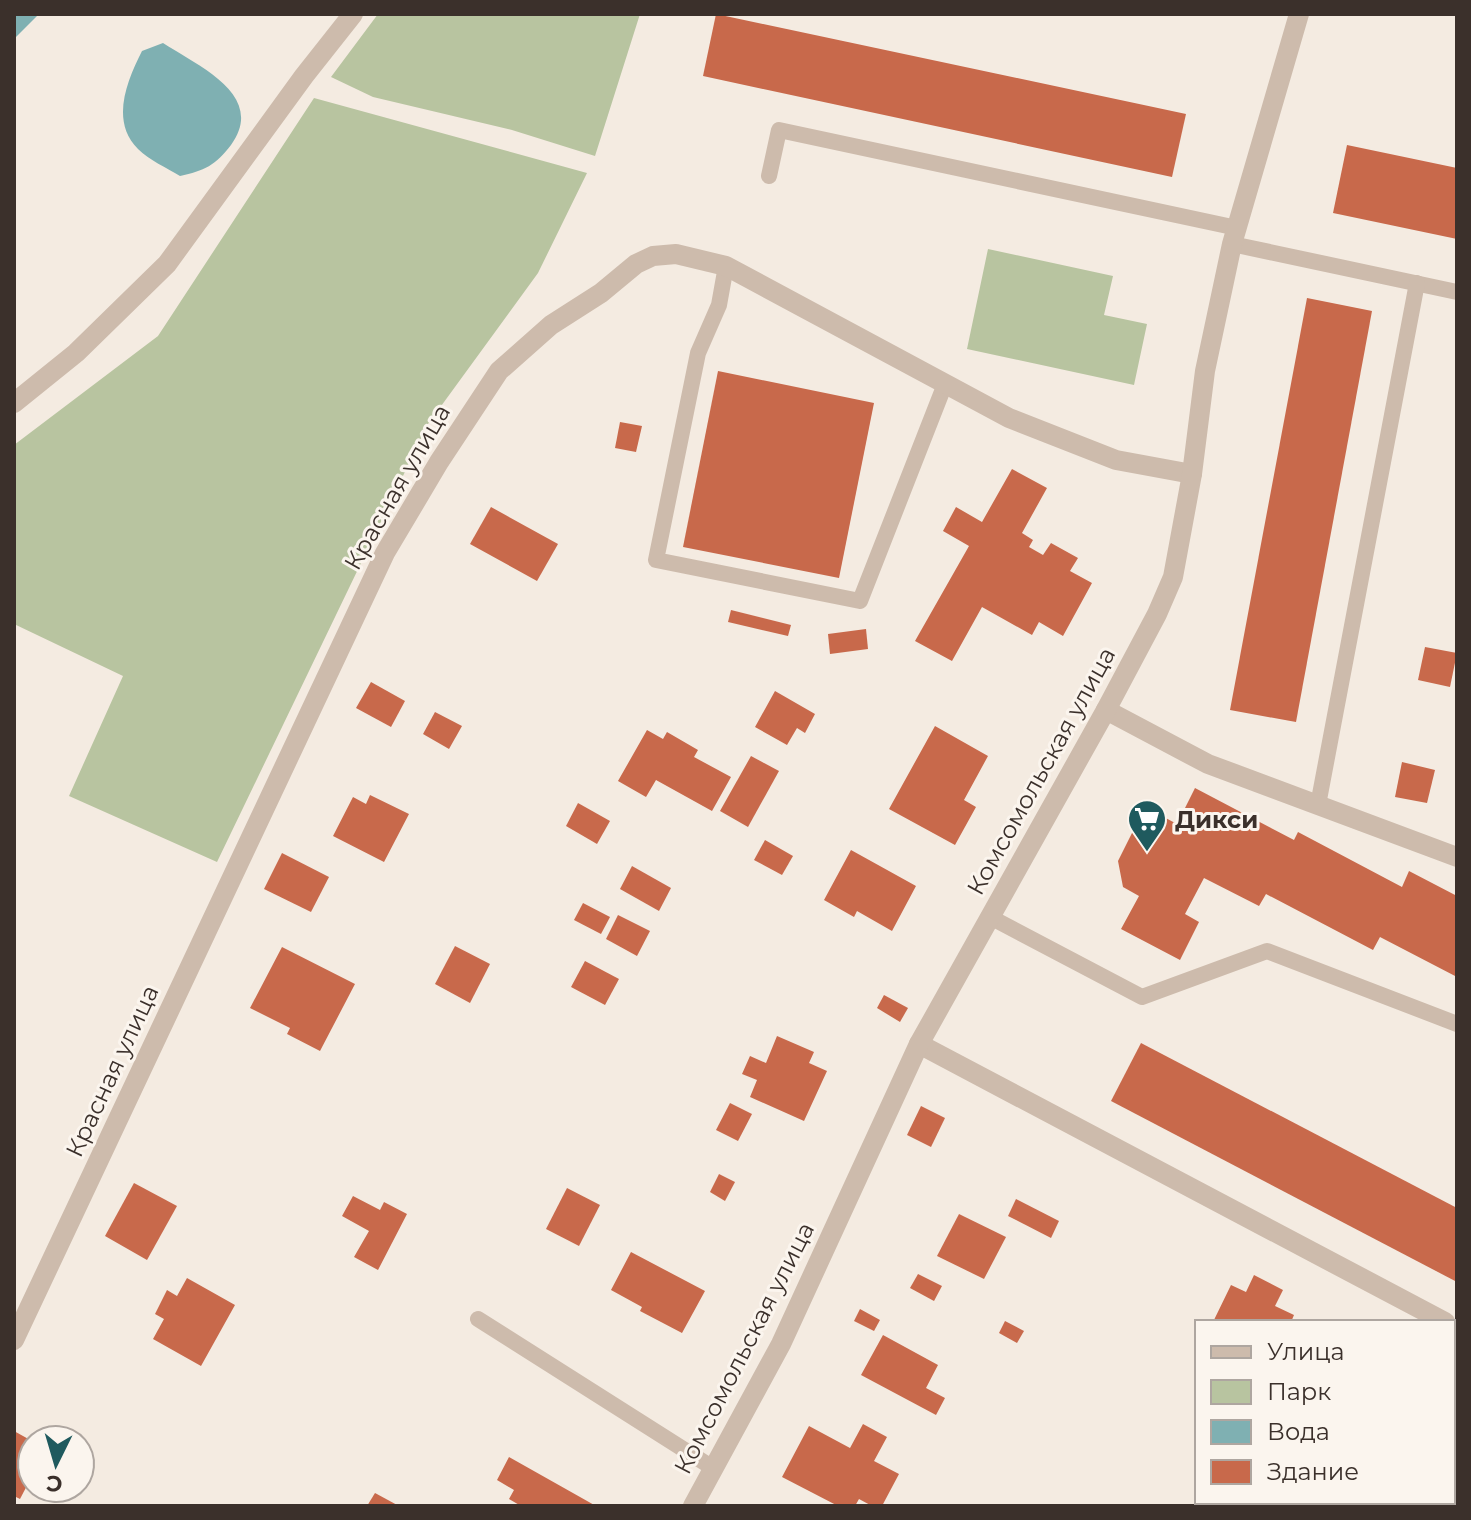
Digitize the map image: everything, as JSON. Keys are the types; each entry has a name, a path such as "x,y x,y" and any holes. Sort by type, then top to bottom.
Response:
{"street":[{"path":"14,403 76,353 167,264 353,14"},
{"name":"Комсомольская улица","path":"693,1506 781,1344 919,1044 1106,710 1173,577 1192,474 1205,371 1234,236 1299,14"},
{"name":"Красная улица","path":"14,1340 385,553 439,462 499,371 551,325 601,293 636,264 653,256 676,254 726,266 1009,418 1116,460 1192,474"},
{"path":"1106,710 1208,764 1457,857"},
{"path":"919,1044 1441,1320"}],"lane":[{"path":"769,176 779,130 1234,236 1457,292"},
{"path":"726,266 719,305 698,353 656,560 860,601 945,384"},
{"path":"1318,805 1417,283"},
{"path":"990,917 1142,997 1267,951 1457,1024"},
{"path":"478,1319 713,1468"}],"green space":[{"path":"378,14 640,14 595,156 512,130 373,97 331,77"},
{"path":"314,98 587,173 538,273 428,424 217,862 69,796 123,676 14,624 14,445 158,336"},
{"path":"988,249 1113,276 1104,315 1147,324 1134,385 967,349"}],"water":[{"path":"14,14 39,14 14,39"},
{"path":"163,43 224,84 235,97 240,111 240,127 220,158 196,172 180,176 138,149 130,138 123,114 127,88 142,51"}],"building":[{"path":"716,14 1186,114 1172,177 703,76"},
{"path":"1347,145 1457,168 1457,239 1333,213"},
{"path":"1307,298 1372,311 1296,722 1230,710"},
{"path":"718,371 874,403 839,578 683,547"},
{"path":"620,422 642,426 636,452 615,448"},
{"path":"1012,469 1047,488 1022,533 1033,540 1029,547 1043,555 1051,543 1078,558 1070,571 1092,583 1063,636 1039,622 1032,635 982,607 952,661 915,641 969,546 943,531 956,507 982,522"},
{"path":"491,507 558,544 537,581 470,544"},
{"path":"731,610 791,625 788,636 728,622"},
{"path":"866,629 868,649 830,654 828,634"},
{"path":"1425,647 1457,653 1450,687 1418,680"},
{"path":"371,682 405,701 391,727 356,708"},
{"path":"775,691 815,714 805,733 797,728 787,745 755,727"},
{"path":"435,712 462,726 449,749 423,734"},
{"path":"935,726 988,756 964,800 976,807 955,845 889,809"},
{"path":"647,730 663,739 667,732 698,750 694,757 731,777 712,811 656,780 646,797 618,781"},
{"path":"751,756 779,771 748,827 720,811"},
{"path":"1402,762 1435,770 1427,803 1395,797"},
{"path":"1195,788 1294,840 1298,832 1402,887 1409,871 1457,896 1457,977 1380,937 1373,950 1266,894 1259,906 1204,878 1185,914 1199,922 1180,960 1121,929 1139,896 1123,887 1118,861 1136,825 1160,815 1177,824"},
{"path":"370,795 409,814 384,862 333,836 353,797 366,804"},
{"path":"578,803 610,821 597,844 566,826"},
{"path":"765,840 793,856 782,875 754,860"},
{"path":"851,850 916,886 892,931 857,911 854,917 824,900"},
{"path":"282,853 329,877 311,912 264,889"},
{"path":"632,866 671,888 659,911 620,889"},
{"path":"583,903 610,917 601,934 574,920"},
{"path":"618,915 650,931 637,956 606,939"},
{"path":"455,946 490,964 470,1003 435,984"},
{"path":"282,947 355,984 320,1051 287,1034 290,1028 250,1008"},
{"path":"585,961 619,979 605,1005 571,987"},
{"path":"884,995 908,1008 900,1022 877,1008"},
{"path":"777,1036 814,1052 809,1063 827,1071 804,1121 750,1097 757,1080 742,1074 750,1056 766,1063"},
{"path":"1141,1043 1457,1208 1457,1282 1111,1101"},
{"path":"730,1103 752,1114 738,1141 716,1130"},
{"path":"921,1106 945,1118 931,1147 907,1135"},
{"path":"719,1174 735,1182 725,1201 710,1192"},
{"path":"134,1183 177,1206 147,1260 105,1236"},
{"path":"567,1188 600,1205 579,1246 546,1229"},
{"path":"353,1196 380,1210 384,1202 407,1214 378,1270 354,1257 369,1231 342,1216"},
{"path":"1016,1199 1059,1221 1051,1238 1008,1216"},
{"path":"959,1214 1006,1237 984,1279 937,1256"},
{"path":"631,1252 705,1291 682,1333 640,1311 642,1307 611,1290"},
{"path":"918,1274 942,1286 934,1301 910,1288"},
{"path":"1254,1275 1283,1290 1275,1306 1294,1315 1292,1320 1214,1320 1231,1285 1246,1292"},
{"path":"187,1278 235,1305 201,1366 153,1339 164,1319 155,1314 167,1290 177,1296"},
{"path":"860,1309 880,1320 874,1331 854,1321"},
{"path":"1005,1321 1024,1331 1017,1343 999,1333"},
{"path":"883,1335 938,1365 926,1388 945,1398 936,1415 861,1375"},
{"path":"863,1424 887,1437 874,1461 899,1474 882,1506 872,1506 859,1499 855,1506 838,1506 782,1477 809,1426 850,1448"},
{"path":"14,1431 16,1497 14,1496"},
{"path":"509,1457 596,1506 521,1506 509,1499 514,1490 497,1480"},
{"path":"375,1493 399,1506 367,1506"}],"place":[{"name":"Дикси","path":"1147,853"}]}
